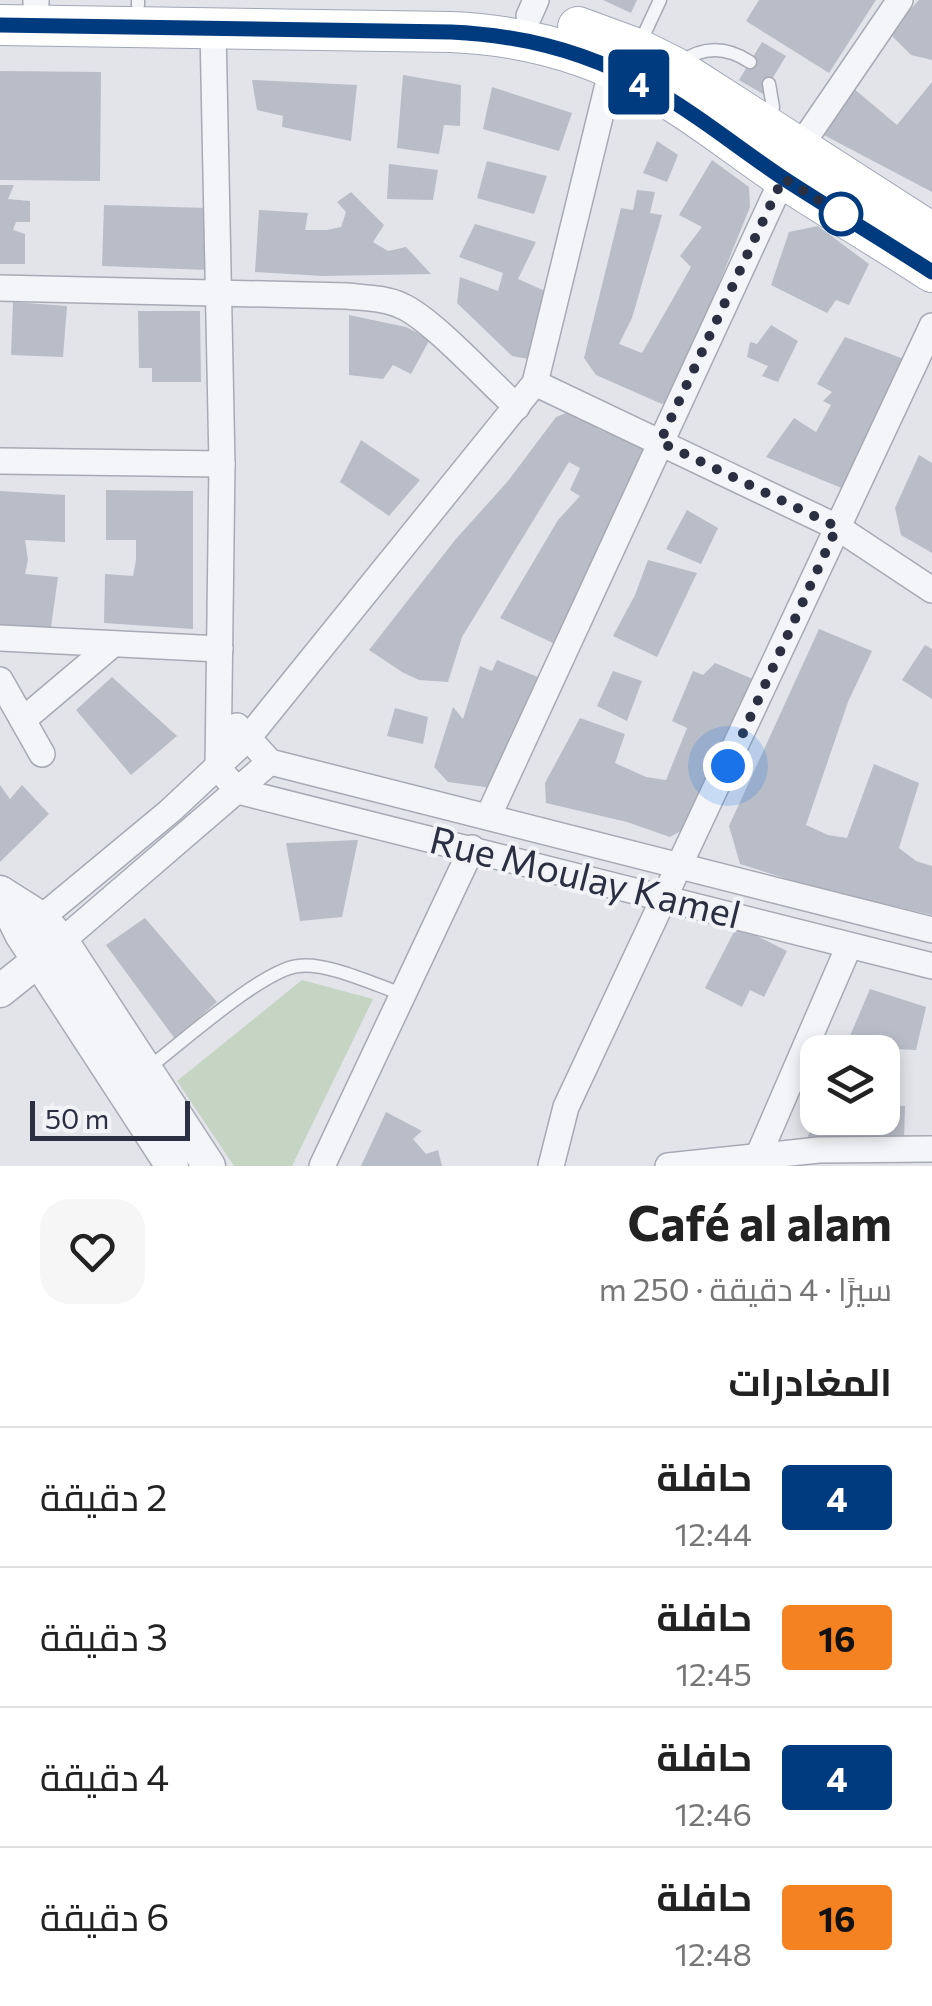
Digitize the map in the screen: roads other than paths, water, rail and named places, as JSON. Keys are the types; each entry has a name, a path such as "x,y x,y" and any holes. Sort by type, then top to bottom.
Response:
{"main road":[{"path":"24,2 533,8 602,34 651,88 784,152 932,234"},
{"path":"0,25 488,34 674,66 932,272"}],"street":[{"path":"488,818 660,442 784,152 900,0"},
{"path":"214,29 222,464 218,768 238,791"},
{"path":"0,991 32,941 248,738 535,383 625,58"},
{"path":"0,288 347,296 403,306 516,407"},
{"path":"551,1166 566,1108 932,326"},
{"path":"535,383 837,527 932,590"},
{"path":"0,461 222,464"},
{"path":"0,638 220,649"},
{"path":"23,720 113,644"},
{"path":"0,680 42,754"},
{"path":"32,941 238,791 270,762 220,708"},
{"name":"Rue Moulay Kamel","path":"270,762 932,930"},
{"name":"Rue Moulay Kamel","path":"238,791 932,966"},
{"path":"322,1166 472,848"},
{"path":"0,892 172,1166"},
{"path":"32,941 146,1070 209,1166"},
{"path":"759,1154 849,946"},
{"path":"668,1166 820,1150 932,1149"}],"lane":[{"path":"625,58 660,0"},
{"path":"674,66 693,53 715,49 737,53 750,62"},
{"path":"769,84 784,152"},
{"path":"146,1070 255,987 298,966 322,967 402,994"}]}
